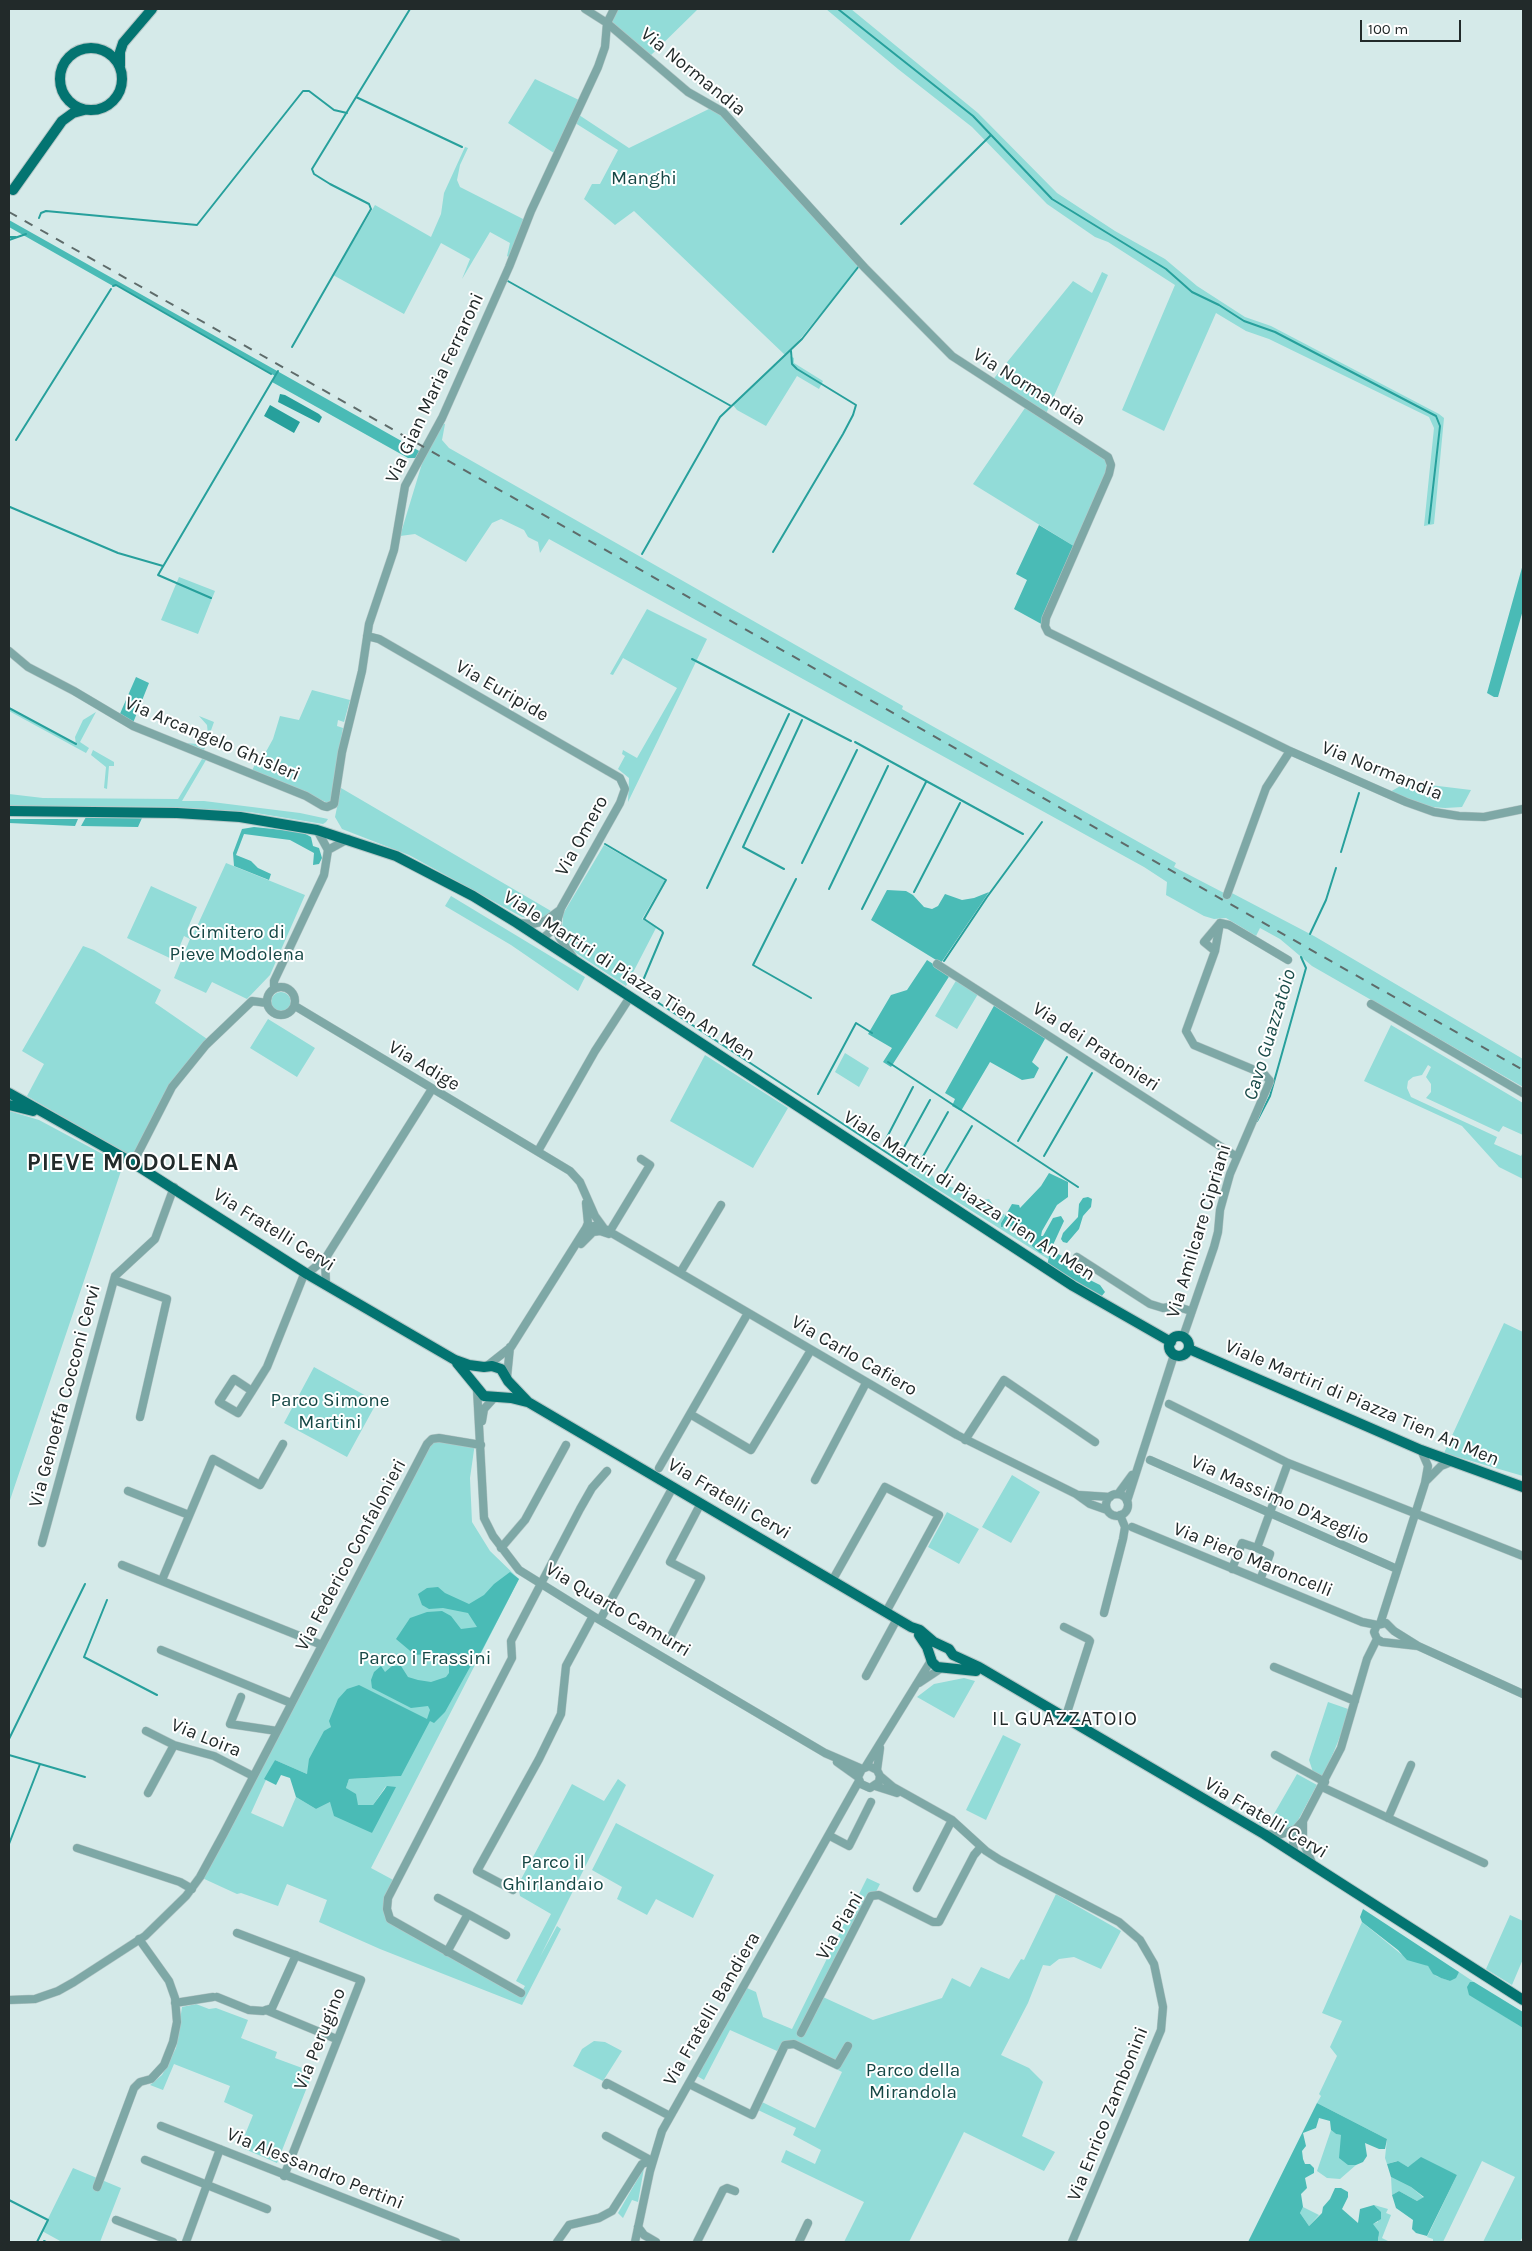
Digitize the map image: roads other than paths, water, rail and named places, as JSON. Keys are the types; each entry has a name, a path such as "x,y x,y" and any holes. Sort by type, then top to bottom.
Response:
{"main road":[{"path":"12,190 62,121 74,113 84,110 101,109 116,99 122,83 120,52 126,39 152,9"},
{"path":"104,50 126,39"},
{"path":"84,110 73,105 65,97 60,86 60,75 67,59 76,52 87,48 104,50 120,66"},
{"path":"62,121 65,97"},
{"name":"Viale Martiri di Piazza Tien An Men","path":"9,811 209,815 271,821 317,830 348,839 415,865 517,923 1074,1286 1171,1342"},
{"name":"Via Fratelli Cervi","path":"9,1093 174,1187 306,1273 455,1360 486,1367 497,1366 528,1402"},
{"name":"Via Fratelli Cervi","path":"9,1105 48,1115"},
{"path":"1178,1337 1183,1337 1188,1341 1189,1349 1183,1356 1174,1355 1169,1348 1171,1342 1178,1337"},
{"name":"Viale Martiri di Piazza Tien An Men","path":"1189,1349 1421,1450 1523,1487"},
{"name":"Via Fratelli Cervi","path":"455,1360 484,1396 511,1398 528,1402 673,1486 897,1619 920,1630 934,1642 950,1649 953,1655 1264,1834 1523,2000"},
{"path":"476,1386 477,1374 486,1367"},
{"path":"495,1398 506,1389 507,1379"},
{"name":"Via Fratelli Cervi","path":"911,1627 923,1640 934,1665 987,1673"},
{"path":"932,1657 935,1650 944,1647"},
{"path":"944,1668 953,1662 953,1655"}],"street":[{"path":"585,9 606,23"},
{"name":"Via Gian Maria Ferraroni","path":"327,807 334,804 336,798 342,752 362,671 372,611 394,550 405,486 442,418 510,267 531,211 598,68 605,46 606,23 614,9"},
{"name":"Via Normandia","path":"606,23 688,92 723,112 861,264 952,356 1109,459 1109,474 1046,618 1045,626 1048,632 1290,751 1370,787 1434,812 1459,816 1484,816 1523,809"},
{"name":"Via Euripide","path":"367,636 380,639 620,778"},
{"name":"Via Arcangelo Ghisleri","path":"9,651 28,667 74,691 128,724 306,796 327,807"},
{"path":"1227,895 1266,788 1290,751"},
{"name":"Via Omero","path":"557,926 561,908 620,803 625,789 620,778"},
{"path":"295,1006 286,1015 277,1015 270,1011 267,1003 268,995 274,988 274,981 324,875 328,850 317,830"},
{"path":"328,850 348,839"},
{"name":"Via Omero","path":"542,939 548,920 561,908"},
{"path":"517,923 532,924 548,920"},
{"path":"1220,923 1215,951 1204,942 1220,923"},
{"path":"1220,923 1230,925 1288,960"},
{"path":"542,939 557,926 564,946 578,962"},
{"name":"Via Amilcare Cipriani","path":"1183,1337 1214,1247 1223,1196 1237,1157 1270,1081 1264,1074 1194,1045 1189,1039 1186,1031 1215,951"},
{"name":"Via dei Pratonieri","path":"937,964 1237,1157"},
{"name":"Via Adige","path":"274,988 283,987 291,990 295,998 295,1006 538,1151 576,1176 586,1199 607,1229"},
{"path":"538,1151 630,997"},
{"path":"133,1163 172,1087 206,1045 252,1001 267,1003"},
{"path":"1371,1004 1523,1093"},
{"path":"252,1391 234,1379 219,1402 238,1413 252,1391 267,1367 306,1273 325,1259 432,1089"},
{"path":"586,1228 595,1225 607,1229 650,1165 641,1159"},
{"name":"Via Genoeffa Cocconi Cervi","path":"42,1543 115,1276 155,1239 174,1187"},
{"name":"Via Adige","path":"586,1199 588,1223 586,1228"},
{"path":"680,1273 721,1205"},
{"name":"Via Carlo Cafiero","path":"486,1367 510,1347 586,1228"},
{"name":"Via Carlo Cafiero","path":"607,1229 965,1440 1076,1494 1090,1504 1107,1510"},
{"name":"Via Carlo Cafiero","path":"571,1254 590,1234 596,1231 620,1238"},
{"path":"1077,1257 1156,1307 1175,1306 1191,1311"},
{"path":"325,1259 326,1285"},
{"path":"114,1280 167,1299 140,1417"},
{"path":"658,1468 748,1313"},
{"name":"Via Carlo Cafiero","path":"507,1379 510,1347"},
{"path":"690,1414 750,1450 811,1350"},
{"path":"1137,1467 1114,1496 1106,1502 1107,1510 1114,1515 1120,1515 1127,1509 1127,1501 1137,1467 1174,1355"},
{"path":"965,1440 1004,1380 1094,1442"},
{"path":"815,1480 866,1383"},
{"name":"Via Quarto Camurri","path":"476,1386 484,1518 501,1548 519,1570 596,1618 861,1773"},
{"name":"Via Quarto Camurri","path":"480,1435 484,1409 495,1398"},
{"path":"1169,1404 1288,1463 1523,1556"},
{"name":"Via Federico Confalonieri","path":"9,2000 35,1999 58,1991 139,1939 167,1916 192,1889 427,1444 432,1439 439,1438 481,1445"},
{"path":"162,1580 212,1459 260,1485 283,1444"},
{"path":"501,1548 524,1520 566,1445"},
{"path":"1380,1634 1385,1606 1425,1483 1428,1466 1421,1450"},
{"name":"Via Massimo D'Azeglio","path":"1150,1460 1397,1569"},
{"path":"1425,1483 1433,1472 1451,1462"},
{"path":"1257,1548 1288,1463"},
{"path":"521,1993 390,1919 386,1910 388,1898 512,1658 511,1641 580,1509 592,1488 607,1470"},
{"path":"512,1890 477,1871 539,1759 561,1714 566,1666 673,1486"},
{"path":"832,1580 885,1487 939,1515 886,1612"},
{"path":"128,1491 188,1515"},
{"name":"Via Carlo Cafiero","path":"1076,1494 1114,1496"},
{"path":"1114,1496 1127,1501"},
{"path":"670,1638 701,1578 670,1562 701,1503"},
{"path":"1104,1613 1128,1527 1120,1515"},
{"name":"Via Piero Maroncelli","path":"1128,1527 1362,1622 1380,1634"},
{"path":"1232,1569 1242,1543 1257,1548 1270,1554 1260,1580"},
{"path":"122,1565 322,1645"},
{"path":"1380,1634 1393,1637 1393,1628 1385,1606"},
{"path":"866,1676 897,1619"},
{"path":"1264,1834 1279,1835 1296,1828 1303,1822 1341,1748 1367,1659 1386,1623 1418,1646"},
{"path":"1064,1627 1090,1641 1065,1718"},
{"path":"1380,1634 1418,1646 1523,1694"},
{"path":"161,1650 291,1703"},
{"name":"Via Fratelli Bandiera","path":"636,2242 652,2161 657,2144 670,2116 848,1804 861,1773 880,1745 932,1657"},
{"path":"1274,1667 1356,1701"},
{"name":"Via Fratelli Bandiera","path":"915,1686 944,1668"},
{"path":"241,1697 230,1724 277,1731"},
{"name":"Via Loira","path":"146,1731 174,1745 214,1756 253,1776"},
{"path":"148,1793 174,1745"},
{"name":"Via Fratelli Bandiera","path":"848,1804 879,1782 880,1745"},
{"path":"1275,1755 1388,1818 1484,1863"},
{"path":"1388,1818 1411,1765"},
{"path":"861,1773 879,1773"},
{"path":"861,1773 871,1787"},
{"name":"Via Enrico Zambonini","path":"879,1773 893,1787 952,1820 981,1847 1000,1860 1119,1922 1144,1945 1158,1974 1163,2007 1161,2030 1072,2242"},
{"name":"Via Enrico Zambonini","path":"871,1787 913,1798"},
{"path":"830,1836 849,1846 871,1802"},
{"path":"917,1888 952,1820"},
{"path":"1303,1822 1303,1842 1314,1866"},
{"path":"1295,1854 1293,1845 1296,1828"},
{"name":"Via Piani","path":"801,2033 871,1896 879,1894 933,1922 939,1922 974,1855 981,1847"},
{"path":"77,1848 180,1882 192,1889"},
{"path":"438,1898 506,1935"},
{"path":"447,1952 468,1914"},
{"name":"Via Perugino","path":"237,1933 361,1980 284,2176"},
{"path":"97,2187 134,2088 140,2082 151,2079 164,2065 173,2042 177,2022 176,2003 169,1981 139,1939"},
{"path":"266,2010 272,2008 296,1955"},
{"name":"Via Perugino","path":"176,2003 215,1997 249,2010 266,2010 334,2038"},
{"path":"689,2084 752,2115 785,2045 794,2044 837,2065 848,2046"},
{"path":"606,2085 607,2083 670,2116"},
{"name":"Via Alessandro Pertini","path":"161,2126 284,2176 456,2242"},
{"path":"606,2136 652,2161"},
{"path":"186,2242 220,2149"},
{"path":"145,2160 267,2209"},
{"path":"557,2242 569,2226 604,2217 612,2211 642,2164 652,2161"},
{"path":"697,2242 723,2190 728,2188 735,2190"},
{"path":"116,2220 173,2242"},
{"path":"799,2242 808,2223"},
{"path":"638,2227 640,2232 653,2241"},
{"path":"636,2242 653,2241"}],"waterway":[{"path":"292,347 371,209 369,204 330,184 314,174 312,169 410,9"},
{"path":"838,9 973,116 1052,199 1166,269 1192,292 1219,305 1244,321 1275,332 1436,416 1440,426 1429,523"},
{"path":"39,218 41,213 46,211 197,225 303,91 309,91 334,110 347,113"},
{"path":"356,97 462,147"},
{"path":"901,224 991,135"},
{"path":"9,240 26,234"},
{"path":"9,237 16,237"},
{"path":"642,554 720,417 802,339 859,266"},
{"path":"506,280 731,406"},
{"path":"113,286 116,285 271,374"},
{"path":"16,440 111,289"},
{"path":"773,552 843,434 856,405 797,369 792,364 791,351"},
{"path":"211,598 158,575 278,371"},
{"path":"10,507 118,553 163,566"},
{"path":"692,659 851,741"},
{"path":"9,708 76,744"},
{"path":"707,888 789,714"},
{"path":"784,869 743,847 802,720"},
{"path":"855,742 1023,834"},
{"path":"802,863 857,750"},
{"path":"829,889 888,766"},
{"path":"862,909 926,782"},
{"name":"Cavo Guazzatoio","path":"1341,852 1359,793"},
{"path":"914,892 960,803"},
{"path":"944,961 987,897 1042,822"},
{"path":"605,844 666,880 644,919 663,933 639,990 907,1166"},
{"name":"Cavo Guazzatoio","path":"1310,934 1326,900 1336,868"},
{"path":"796,879 753,965 811,998"},
{"name":"Cavo Guazzatoio","path":"1257,1121 1270,1096 1306,968 1301,957"},
{"path":"818,1094 856,1023 872,1033"},
{"path":"1018,1141 1067,1057"},
{"path":"888,1062 1078,1187"},
{"path":"1044,1156 1092,1073"},
{"path":"884,1143 913,1087"},
{"path":"902,1151 930,1100"},
{"path":"921,1160 948,1112"},
{"path":"942,1177 972,1126"},
{"path":"9,1739 85,1584"},
{"path":"107,1600 84,1657 157,1695"},
{"path":"9,1755 85,1777"},
{"path":"9,1844 40,1764"},
{"path":"9,2200 48,2220 37,2242"}],"railway":[{"path":"9,212 1523,1070"}],"district":[{"name":"PIEVE MODOLENA","path":"133,1163"},
{"name":"IL GUAZZATOIO","path":"1065,1719"}],"park label":[{"name":"Manghi","path":"644,179"},
{"name":"Cimitero di Pieve Modolena","path":"237,944"},
{"name":"Parco Simone Martini","path":"330,1412"},
{"name":"Parco i Frassini","path":"425,1659"},
{"name":"Parco il Ghirlandaio","path":"553,1874"},
{"name":"Parco della Mirandola","path":"913,2082"}]}
